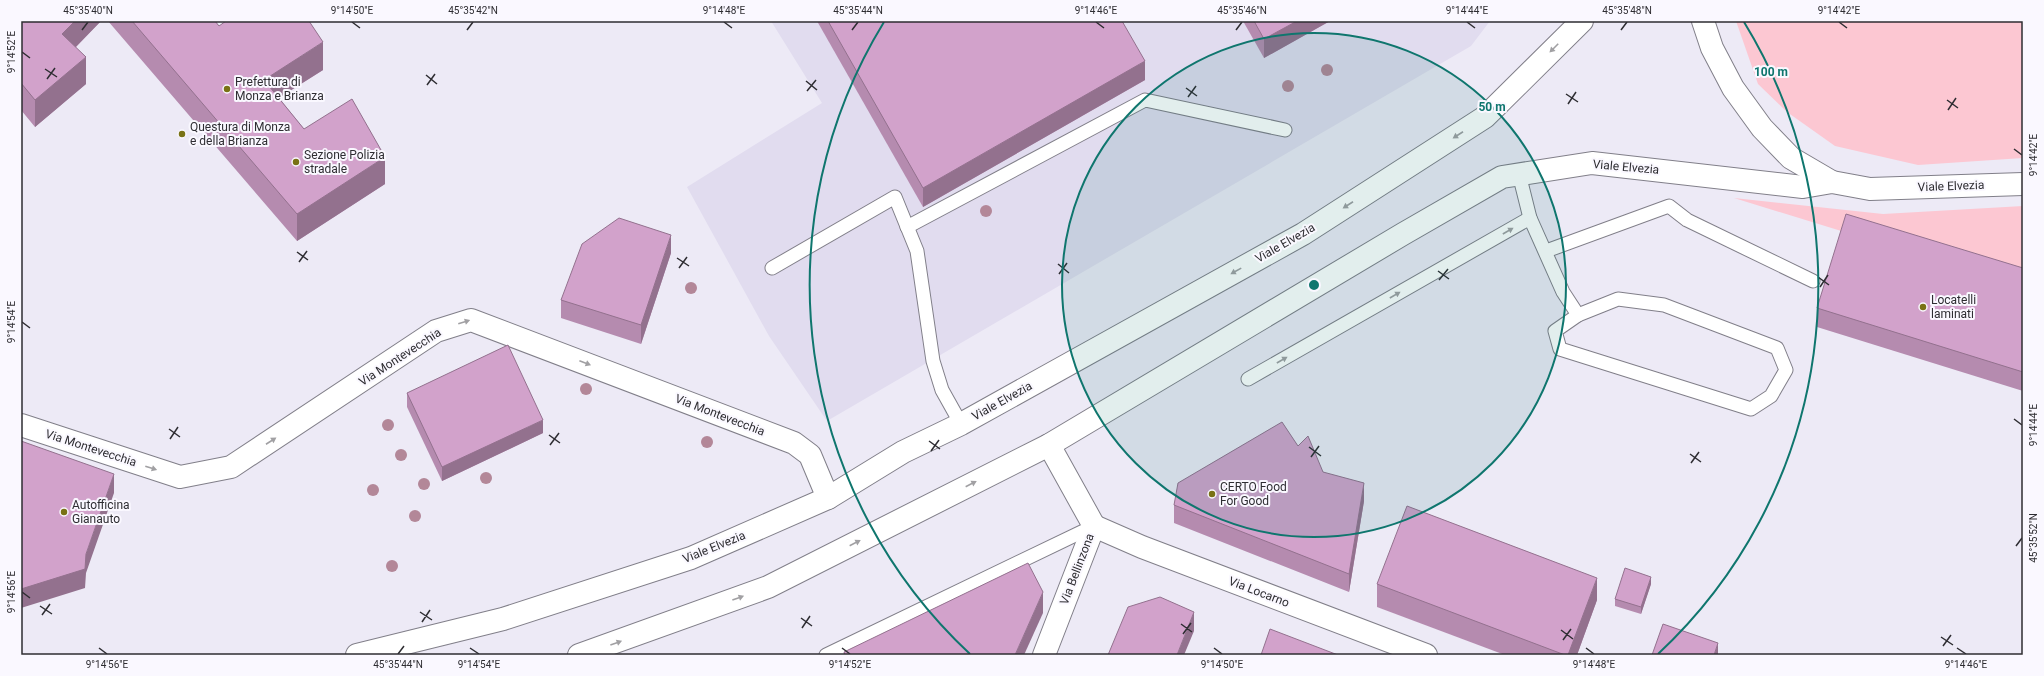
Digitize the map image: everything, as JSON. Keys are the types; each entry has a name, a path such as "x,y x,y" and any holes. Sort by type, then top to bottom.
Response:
{"main road":[{"name":"Viale Elvezia","path":"1703,21 1712,48 1733,88 1762,128 1791,158 1832,182"},
{"name":"Viale Elvezia","path":"358,655 504,618 691,558 828,498 903,452 961,424 1303,234 1485,117 1580,22"},
{"name":"Viale Elvezia","path":"579,655 768,587 1049,445 1403,234 1502,177 1592,163 1802,187 1832,182 1870,189 2023,184"},
{"name":"Via Montevecchia","path":"21,425 180,477 231,467 436,330 471,320 794,443 810,455 828,498"},
{"name":"Via Bellinzona","path":"1044,655 1094,526 1049,445"},
{"name":"Via Locarno","path":"1094,526 1142,547 1426,655"}],"lane":[{"path":"907,227 1145,100 1285,130"},
{"path":"1520,174 1530,218 1563,292 1578,315"},
{"path":"772,268 895,197 917,251 933,360 942,390 961,424"},
{"path":"1546,251 1669,206 1687,220 1813,281"},
{"path":"1248,379 1530,218"},
{"path":"1618,299 1664,305 1777,348 1786,370 1771,396 1751,409 1560,349 1555,331 1578,315 1618,299"},
{"path":"826,655 1094,526"}],"shaded area":[{"path":"771,21 1490,21 1471,46 827,421 769,336 687,187 822,103"},
{"path":"1736,21 2023,21 2023,158 1918,165 1835,146 1787,112 1758,84"},
{"path":"1734,198 1883,214 2023,206 2023,287"}],"building":[{"path":"21,21 75,21 62,34 86,57 35,100 21,83"},
{"path":"132,21 215,21 219,26 226,21 309,21 323,42 264,80 304,129 352,99 385,157 297,214"},
{"path":"828,21 1122,21 1145,61 923,188"},
{"path":"1254,21 1297,21 1264,39"},
{"name":"Locatelli laminati","path":"1846,214 2023,268 2023,372 1817,308"},
{"path":"619,218 671,235 641,325 561,300 582,244"},
{"path":"508,345 543,420 442,467 407,393"},
{"path":"1282,422 1298,446 1308,436 1323,472 1364,483 1349,574 1174,505 1178,483"},
{"path":"21,441 114,474 86,554 85,569 21,589"},
{"path":"1407,506 1597,578 1568,655 1377,584"},
{"path":"1028,563 1043,592 1015,655 845,655 844,652"},
{"path":"1625,568 1651,577 1641,607 1615,599"},
{"path":"1160,597 1194,612 1177,655 1108,655 1128,607"},
{"path":"1663,624 1718,643 1714,655 1652,655"},
{"path":"1270,629 1338,655 1261,655"}],"place":[{"name":"Prefettura di Monza e Brianza","path":"227,89"},
{"name":"Questura di Monza e della Brianza","path":"182,134"},
{"name":"Sezione Polizia stradale","path":"296,162"},
{"name":"Locatelli laminati","path":"1923,307"},
{"name":"CERTO Food For Good","path":"1212,494"},
{"name":"Autofficina Gianauto","path":"64,512"}]}
